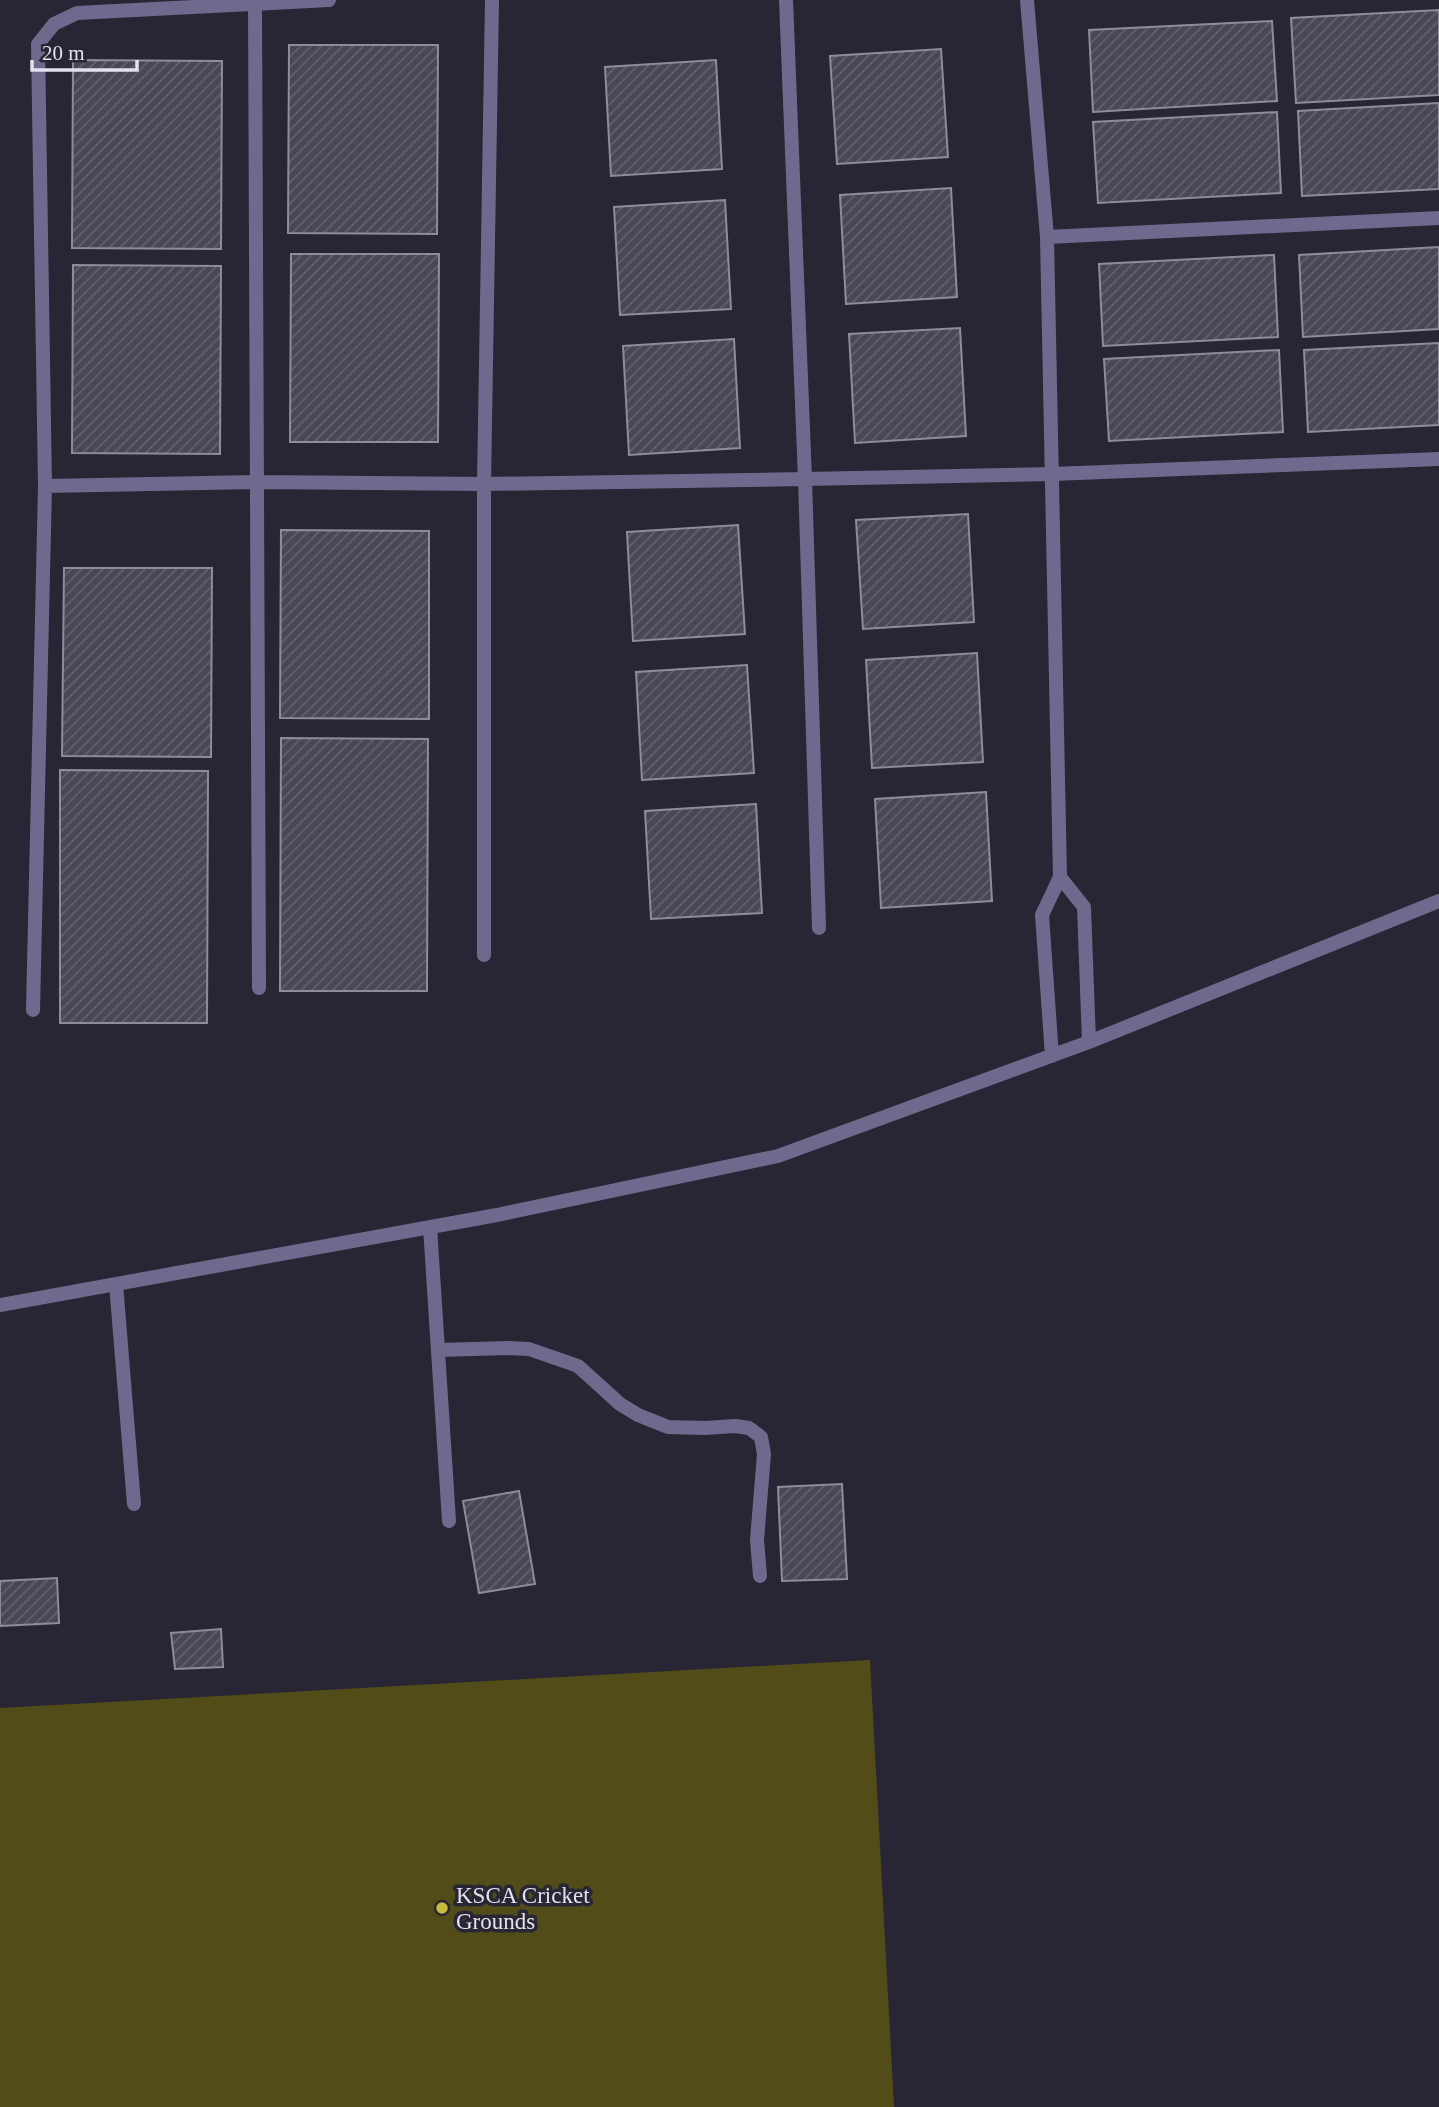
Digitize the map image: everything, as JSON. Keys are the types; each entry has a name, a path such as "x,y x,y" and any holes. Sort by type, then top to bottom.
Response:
{"street":[{"path":"33,1010 45,486 38,44 54,24 77,13 329,0"},
{"path":"484,955 484,484 492,0"},
{"path":"786,0 806,479 819,928"},
{"path":"1027,0 1047,237 1060,877 1042,915 1052,1056"},
{"path":"255,3 259,988"},
{"path":"1047,237 1439,218"},
{"path":"45,486 806,479 1052,474 1439,459"},
{"path":"1060,877 1084,907 1090,1042"},
{"path":"0,1305 430,1227 778,1156 1090,1042 1439,901"},
{"path":"430,1227 449,1521"},
{"path":"116,1284 134,1504"},
{"path":"438,1350 529,1349 578,1366 621,1404 638,1415 668,1427 735,1426 749,1429 761,1437 764,1454 757,1540 760,1576"}],"shaded area":[{"name":"KSCA Cricket Grounds","path":"870,1660 894,2107 0,2107 0,1708"}],"building":[{"path":"1439,10 1439,95 1296,103 1291,18"},
{"path":"1272,21 1277,101 1093,112 1089,30"},
{"path":"289,45 438,45 437,234 288,233"},
{"path":"941,49 948,157 837,164 830,56"},
{"path":"73,60 222,61 221,249 72,248"},
{"path":"716,60 722,169 611,176 605,67"},
{"path":"1439,103 1439,189 1302,196 1298,111"},
{"path":"1277,112 1281,193 1098,203 1093,122"},
{"path":"951,188 957,297 846,304 840,195"},
{"path":"725,200 731,309 620,315 614,207"},
{"path":"1439,247 1439,329 1303,337 1299,255"},
{"path":"291,254 439,254 438,442 290,442"},
{"path":"1274,255 1278,337 1103,346 1099,264"},
{"path":"73,265 221,266 220,454 72,453"},
{"path":"960,328 966,436 855,443 849,334"},
{"path":"734,339 740,448 629,455 623,346"},
{"path":"1439,343 1439,425 1308,432 1304,350"},
{"path":"1279,350 1283,432 1109,441 1104,359"},
{"path":"968,514 974,622 863,629 856,520"},
{"path":"738,525 745,634 633,641 627,532"},
{"path":"281,530 429,531 429,719 280,718"},
{"path":"64,568 212,568 211,757 62,756"},
{"path":"977,653 983,762 872,768 866,660"},
{"path":"747,665 754,773 642,780 636,672"},
{"path":"281,738 428,739 427,991 280,991"},
{"path":"60,770 208,771 207,1023 60,1023"},
{"path":"986,792 992,901 881,908 875,799"},
{"path":"756,804 762,913 651,919 645,811"},
{"path":"842,1484 847,1579 782,1581 778,1487"},
{"path":"519,1491 535,1584 479,1593 463,1501"},
{"path":"57,1578 59,1623 0,1626 0,1581"},
{"path":"221,1629 223,1667 175,1669 171,1633"}],"place":[{"name":"KSCA Cricket Grounds","path":"442,1908"}]}
